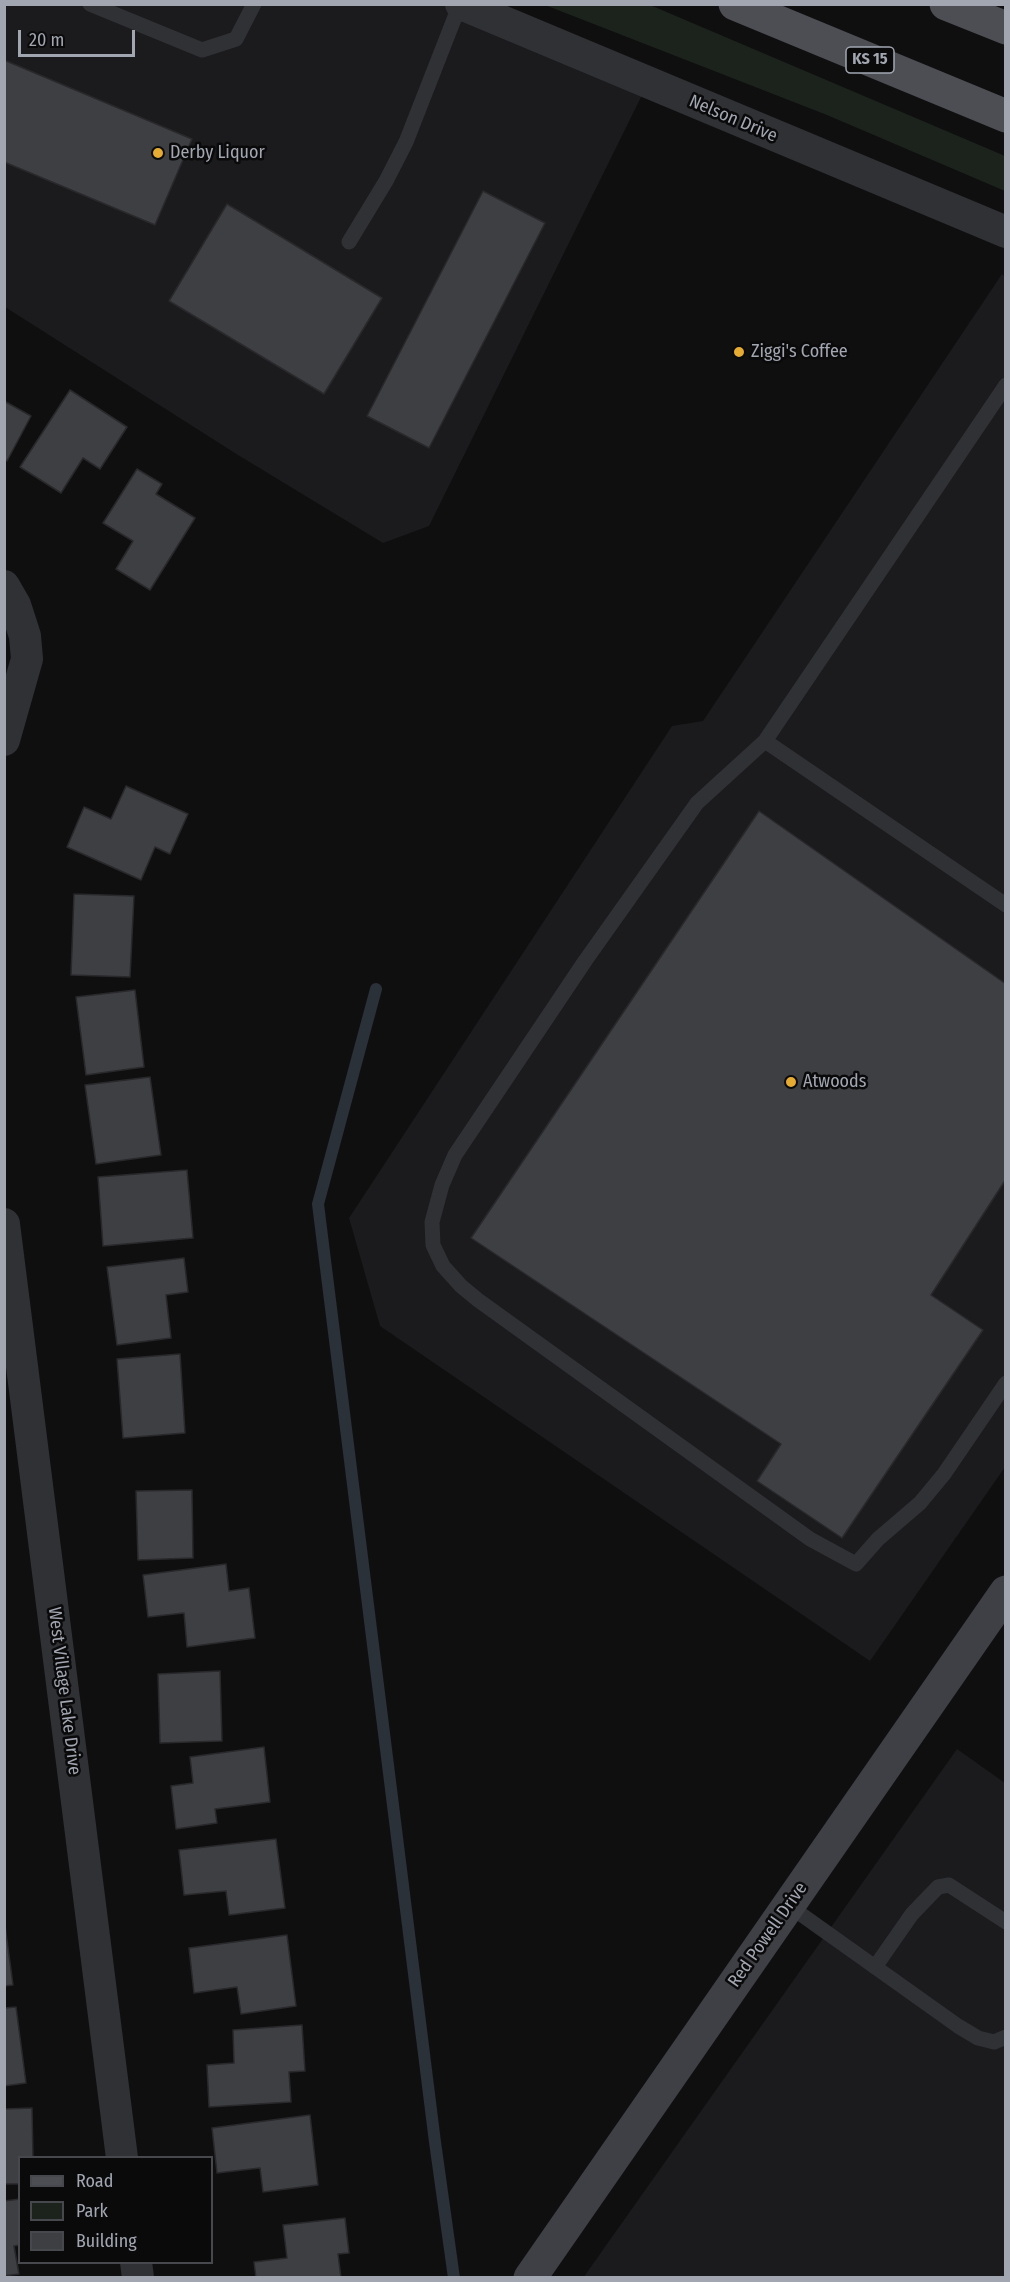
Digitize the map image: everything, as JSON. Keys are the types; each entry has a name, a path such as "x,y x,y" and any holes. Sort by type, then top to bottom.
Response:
{"main road":[{"name":"KS 15","path":"735,4 1005,116"},
{"path":"946,4 1005,28"}],"street":[{"name":"Nelson Drive","path":"461,4 1005,232"},
{"path":"4,586 15,605 25,636 27,659 4,740"},
{"name":"West Village Lake Drive","path":"4,1224 122,2156"},
{"name":"Red Powell Drive","path":"530,2277 1005,1592"}],"lane":[{"path":"90,4 202,50 236,39 254,4"},
{"path":"349,242 386,181 406,142 461,4"},
{"path":"1005,385 765,741 697,803 585,961 455,1155 442,1185 432,1222 433,1245 442,1266 478,1300 810,1539 856,1564 878,1539 926,1496 944,1474 1005,1383"},
{"path":"765,741 1005,905"},
{"path":"875,1967 912,1914 938,1887 949,1885 1005,1922"},
{"path":"788,1905 958,2026 978,2038 994,2042 1005,2037"}],"shaded area":[{"path":"4,5 467,5 648,83 429,526 383,543 238,455 5,307"},
{"path":"1002,274 1006,278 1005,1467 870,1661 380,1326 349,1218 672,726 703,721"},
{"path":"957,1749 1005,1783 1005,2277 583,2278"}],"green space":[{"path":"545,5 650,5 1005,156 1005,191 827,115"}],"building":[{"path":"4,60 192,139 155,225 4,162"},
{"path":"483,191 545,223 429,448 367,416"},
{"path":"227,204 382,298 324,394 169,301"},
{"path":"70,390 127,427 100,469 83,458 61,493 20,467"},
{"path":"4,401 31,416 7,461 4,459"},
{"path":"137,469 162,484 156,494 195,518 150,590 116,569 133,541 103,523"},
{"path":"126,786 188,814 170,854 155,847 141,880 67,847 84,807 111,819"},
{"name":"Atwoods","path":"759,811 1006,984 1006,1179 931,1295 983,1330 842,1538 757,1481 781,1444 471,1238"},
{"path":"74,894 134,896 130,977 71,975"},
{"path":"135,990 144,1067 86,1075 76,997"},
{"path":"150,1077 161,1155 96,1164 85,1085"},
{"path":"187,1170 193,1238 103,1246 98,1177"},
{"path":"184,1258 188,1292 166,1295 171,1338 117,1345 107,1267"},
{"path":"180,1354 185,1433 123,1438 117,1359"},
{"path":"192,1490 193,1558 138,1560 136,1491"},
{"path":"226,1564 229,1591 249,1588 255,1638 187,1647 184,1613 148,1617 143,1575"},
{"path":"220,1671 222,1741 160,1743 158,1674"},
{"path":"264,1747 270,1802 215,1809 217,1823 176,1829 171,1786 193,1783 190,1757"},
{"path":"276,1839 285,1908 229,1915 226,1891 184,1895 179,1850"},
{"path":"4,1918 13,1985 4,1986"},
{"path":"287,1935 296,2006 241,2014 237,1987 194,1993 189,1948"},
{"path":"16,2007 26,2083 4,2086 4,2008"},
{"path":"302,2025 305,2071 289,2072 291,2102 209,2107 207,2065 234,2063 233,2030"},
{"path":"32,2108 33,2156 18,2156 18,2184 4,2184 4,2109"},
{"path":"310,2115 318,2185 263,2192 260,2168 217,2173 212,2128"},
{"path":"18,2199 18,2245 14,2246 19,2274 4,2276 4,2201"},
{"path":"345,2218 349,2253 338,2254 341,2278 256,2278 254,2262 287,2258 283,2225"}],"waterway":[{"path":"376,989 318,1204 454,2278"}],"place":[{"name":"Derby Liquor","path":"158,153"},
{"name":"Ziggi's Coffee","path":"739,352"},
{"name":"Atwoods","path":"791,1082"}]}
